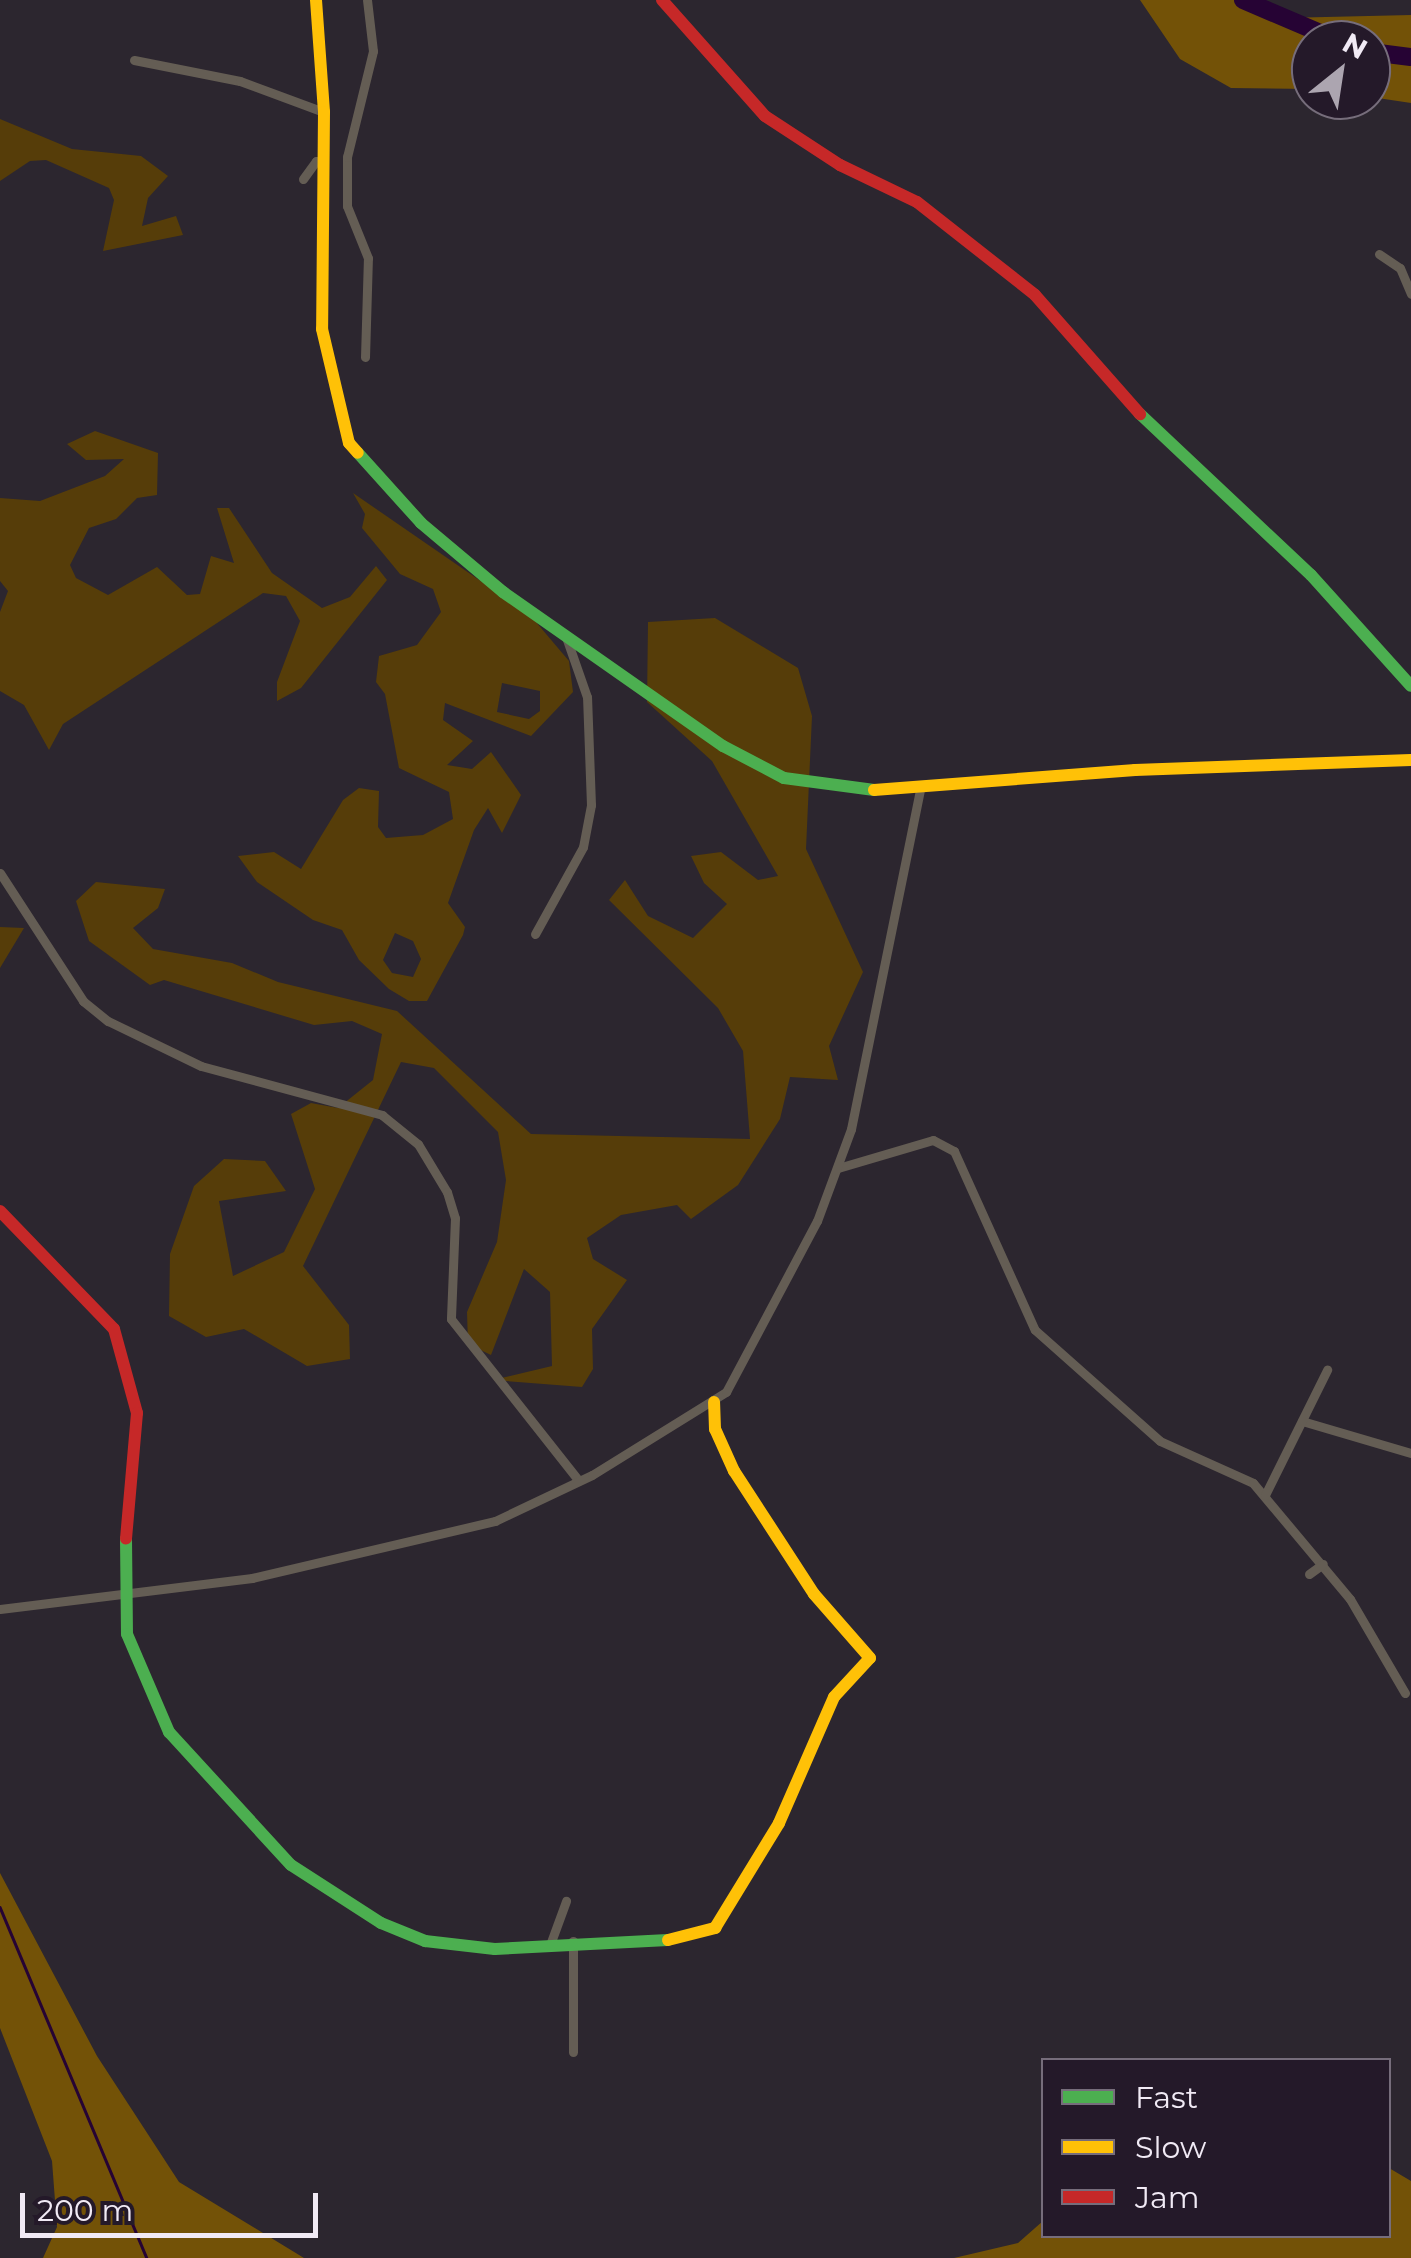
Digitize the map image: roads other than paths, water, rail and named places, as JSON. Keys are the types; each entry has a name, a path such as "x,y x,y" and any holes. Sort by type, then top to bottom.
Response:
{"street":[{"path":"316,0 324,112 324,350 349,443 421,523 565,634 722,746 784,778 878,791 1135,770 1411,760"},
{"path":"365,357 368,258 347,206 347,157 373,52 366,0"},
{"path":"662,0 765,116 840,165 918,202 1035,296 1129,403 1311,575 1411,686"},
{"path":"134,60 240,81 324,112"},
{"path":"303,178 316,161 323,162"},
{"path":"1379,254 1400,268 1411,294"},
{"path":"535,934 583,847 591,806 587,697 565,634"},
{"path":"0,1608 124,1597 396,1549 495,1521 579,1481 714,1402 781,1290 838,1168 860,1094 920,790"},
{"path":"0,873 83,1000 122,1030 201,1066 382,1115 418,1144 447,1192 455,1218 450,1319 579,1481"},
{"path":"838,1168 933,1140 954,1150 1035,1330 1160,1442 1231,1468 1265,1495 1323,1564 1406,1693"},
{"path":"0,1211 92,1298 114,1329 130,1372 137,1414 124,1597 127,1634 169,1732 291,1865 341,1901 426,1942 468,1950 551,1942 683,1940 715,1928 779,1823 834,1697 870,1658 823,1606 734,1471 716,1429 714,1402"},
{"path":"1265,1495 1327,1370"},
{"path":"1302,1421 1411,1452"},
{"path":"1309,1574 1323,1564"},
{"path":"551,1942 566,1901"},
{"path":"573,1941 573,2052"}],"waterway":[{"path":"1243,0 1291,20"},
{"path":"1391,54 1411,57"},
{"path":"0,1907 147,2258"}]}
